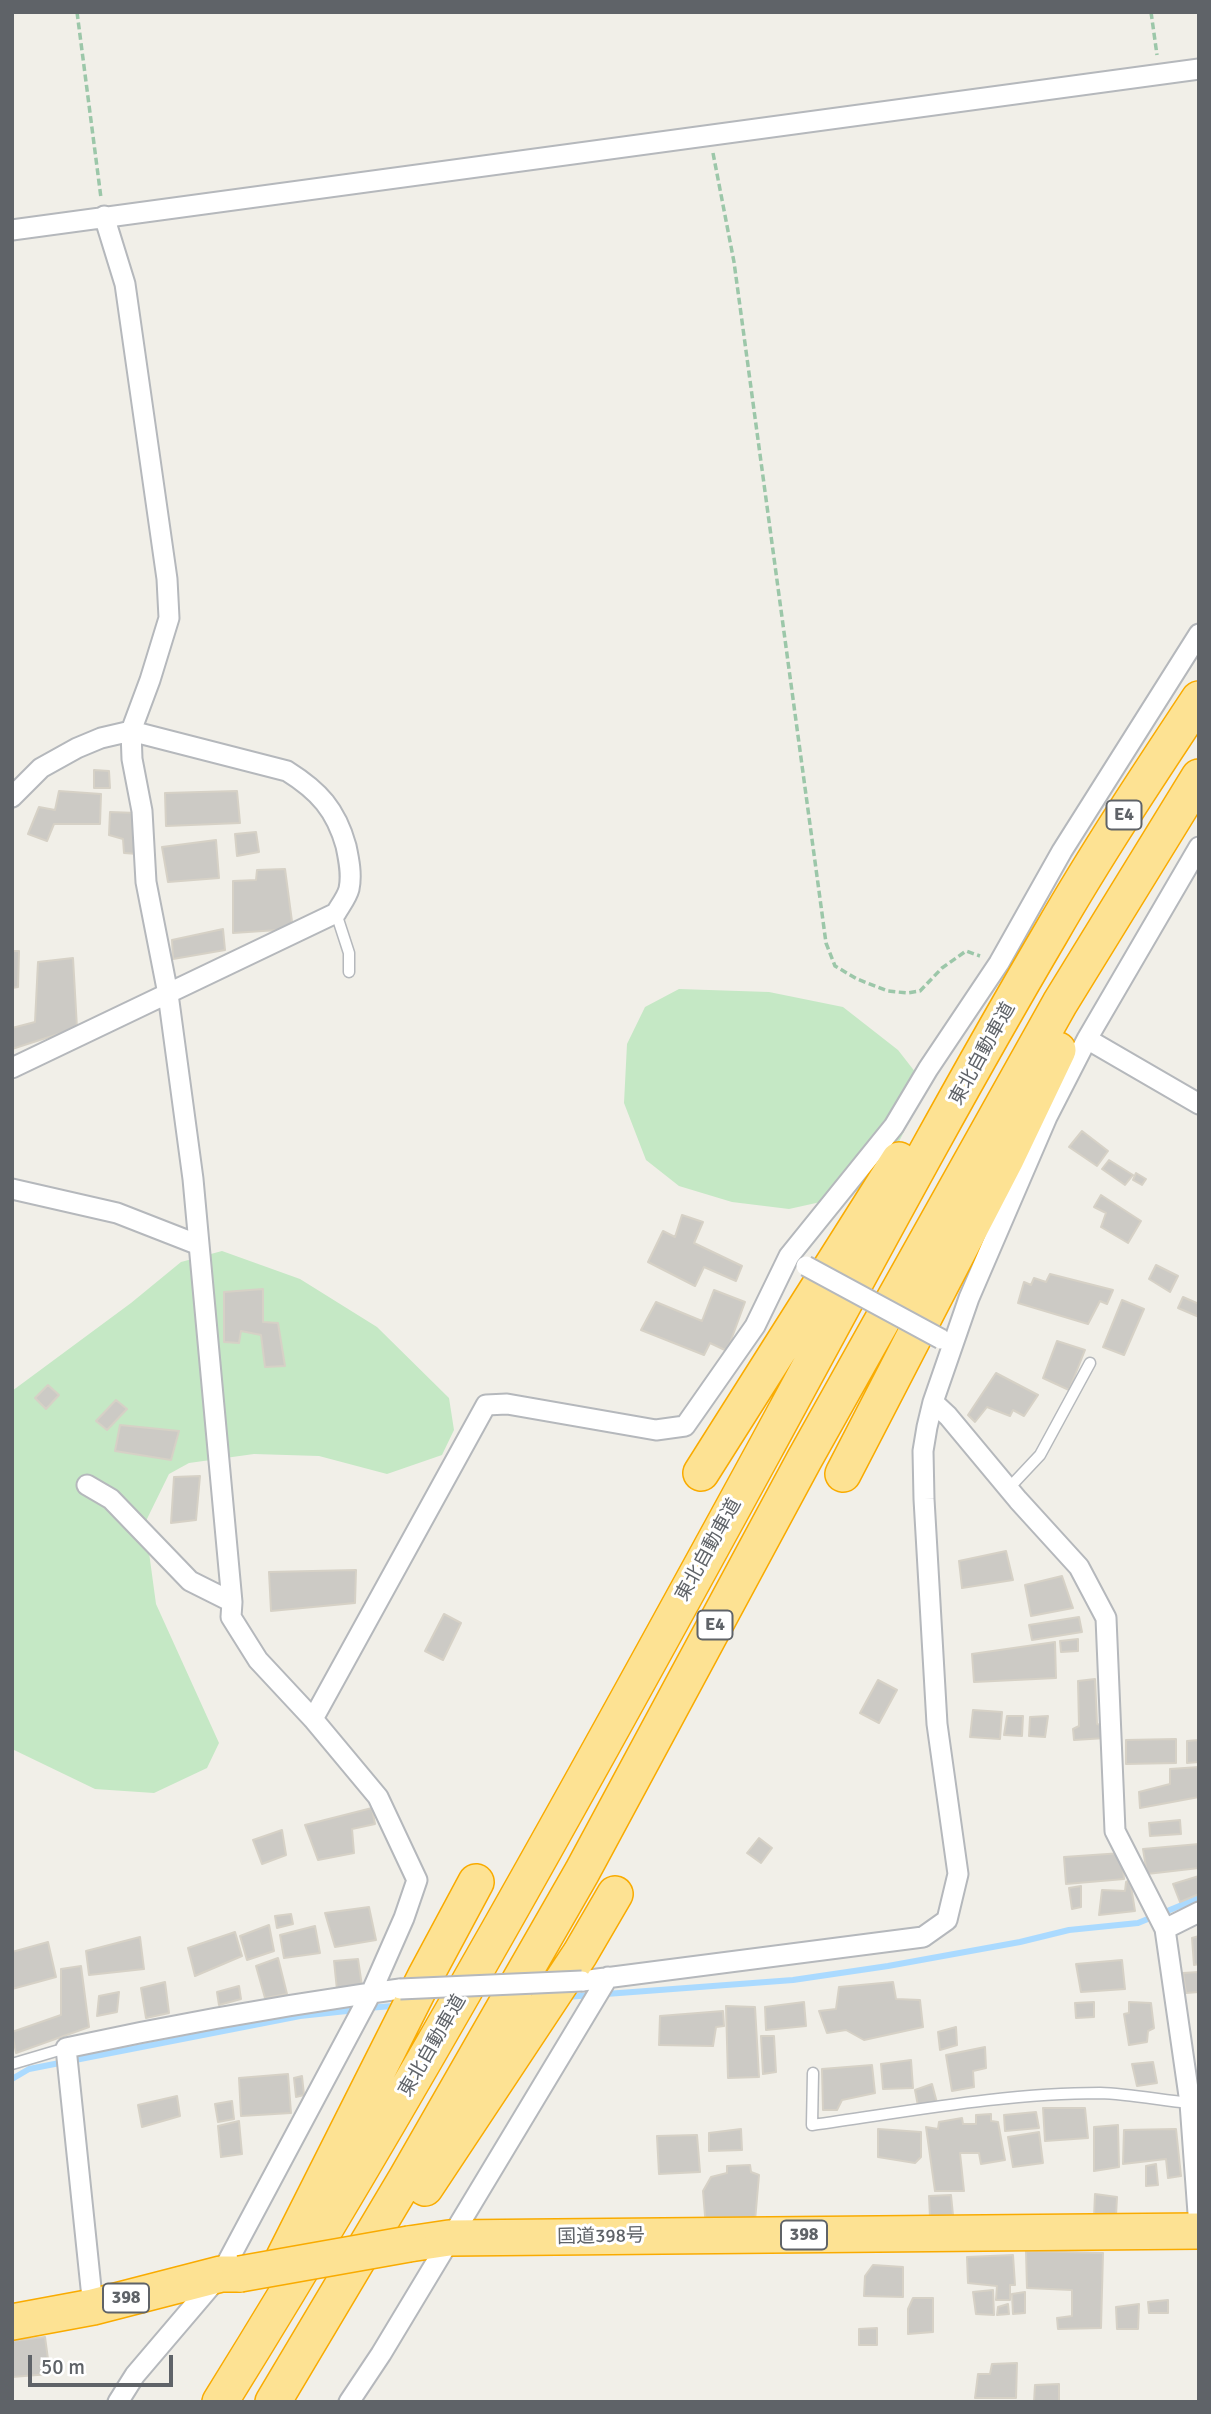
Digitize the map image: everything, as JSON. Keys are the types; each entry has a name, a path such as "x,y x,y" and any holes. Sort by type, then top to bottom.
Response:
{"highway":[{"name":"東北自動車道","path":"220,2402 408,2090 548,1844 822,1342 1052,932 1199,699"},
{"name":"E4","path":"275,2402 575,1884 804,1460 1060,1003 1199,776"},
{"path":"843,1474 1006,1159 1155,848"},
{"path":"701,1474 789,1331 958,1068 1052,932"},
{"path":"213,2402 378,2070 476,1882"},
{"path":"275,2402 337,2320 580,1954 615,1894"},
{"name":"国道398号","path":"12,2322 93,2307 230,2274 449,2238 1199,2229"}],"street":[{"path":"12,229 1199,69"},
{"path":"104,216 124,284 167,579 169,618 131,731 132,759 142,811 146,882 168,994 200,1245 207,1349 232,1602 231,1617 258,1660 313,1719 378,1797 417,1880 404,1919 370,1997 230,2274 135,2375 118,2402"},
{"path":"313,1719 486,1405 507,1404 656,1430 685,1426 797,1261 894,1126 999,963 1062,851 1199,635"},
{"path":"12,797 41,768 77,748 101,738 131,731 177,745 288,771 306,783 325,802 340,825 350,861 349,890 336,913 12,1068"},
{"path":"93,2307 67,2052 174,2025 284,2005 370,1997 400,1989 582,1981 923,1937 947,1920 958,1874 937,1724 923,1451 947,1342 1041,1129 1087,1039 1199,847"},
{"path":"1087,1039 1199,1104"},
{"path":"12,1189 117,1213 200,1245"},
{"path":"797,1261 947,1342"},
{"path":"933,1402 1079,1567 1106,1618 1115,1831 1165,1928 1190,2103 1199,2229"},
{"path":"87,1485 111,1499 190,1581 232,1602"},
{"path":"1165,1928 1199,1912"},
{"path":"349,2402 559,2062 608,1977"}],"lane":[{"path":"336,913 349,953 349,972"},
{"path":"1009,1488 1040,1455 1090,1363"},
{"path":"12,2064 67,2052"},
{"path":"813,2073 812,2124 988,2101 1062,2095 1101,2093 1190,2103"}],"path":[{"path":"77,12 104,216"},
{"path":"1151,12 1159,74"},
{"path":"709,134 734,262 826,943 835,965 857,979 888,991 920,991 942,968 966,951 999,963"}],"green space":[{"path":"679,989 769,992 843,1007 898,1050 923,1082 915,1109 891,1158 852,1195 789,1209 732,1202 679,1186 646,1160 624,1103 627,1044 645,1007"},
{"path":"222,1251 300,1279 377,1327 449,1398 454,1430 442,1455 387,1474 319,1456 254,1454 189,1463 169,1474 145,1523 156,1604 219,1743 207,1768 154,1793 95,1789 12,1749 12,1391 131,1303 181,1262"}],"building":[{"path":"94,770 109,771 110,788 94,788"},
{"path":"59,791 101,794 100,824 54,824 47,841 28,834 39,807 55,810"},
{"path":"237,791 240,823 166,826 165,793"},
{"path":"110,812 137,813 138,854 124,853 123,839 109,835"},
{"path":"256,832 259,852 237,856 235,834"},
{"path":"216,840 219,878 168,882 162,847"},
{"path":"285,869 293,929 233,933 233,881 256,880 257,870"},
{"path":"223,929 225,950 173,959 172,940"},
{"path":"12,951 19,951 18,987 12,988"},
{"path":"73,958 77,1028 12,1049 12,1028 35,1022 38,962"},
{"path":"1082,1131 1108,1151 1097,1166 1069,1147"},
{"path":"1109,1160 1133,1175 1125,1185 1102,1169"},
{"path":"1136,1173 1146,1179 1142,1185 1133,1180"},
{"path":"1101,1195 1141,1221 1128,1243 1101,1227 1106,1213 1094,1207"},
{"path":"682,1215 703,1222 694,1243 742,1266 736,1281 704,1267 695,1286 648,1262 663,1231 675,1237"},
{"path":"1156,1265 1178,1276 1170,1292 1149,1279"},
{"path":"1050,1274 1113,1290 1107,1304 1100,1301 1088,1324 1018,1303 1024,1282 1031,1285 1034,1278 1046,1282"},
{"path":"263,1289 263,1322 278,1323 285,1366 265,1367 261,1335 241,1331 239,1343 224,1342 224,1292"},
{"path":"714,1290 745,1302 727,1351 710,1343 704,1355 641,1330 656,1302 702,1321"},
{"path":"1183,1297 1199,1304 1199,1317 1178,1308"},
{"path":"1122,1300 1144,1309 1124,1355 1103,1347"},
{"path":"1057,1341 1085,1350 1069,1390 1043,1378"},
{"path":"996,1373 1038,1395 1024,1416 1013,1410 1010,1416 987,1407 975,1422 968,1415"},
{"path":"48,1385 59,1395 46,1409 35,1398"},
{"path":"116,1400 127,1409 107,1430 96,1421"},
{"path":"120,1425 179,1431 171,1460 115,1451"},
{"path":"200,1476 196,1520 171,1523 174,1477"},
{"path":"1006,1551 1013,1580 962,1588 959,1561"},
{"path":"356,1570 355,1603 271,1611 269,1572"},
{"path":"1062,1576 1073,1608 1031,1616 1025,1585"},
{"path":"444,1614 461,1623 443,1660 425,1651"},
{"path":"1079,1617 1082,1632 1032,1640 1029,1625"},
{"path":"1078,1639 1078,1651 1061,1652 1060,1641"},
{"path":"1055,1642 1056,1678 974,1682 972,1654"},
{"path":"1095,1679 1097,1724 1105,1726 1106,1738 1074,1740 1073,1729 1079,1726 1078,1681"},
{"path":"878,1680 897,1690 879,1723 860,1713"},
{"path":"973,1710 1002,1712 1000,1739 970,1737"},
{"path":"1007,1716 1023,1716 1022,1736 1004,1735"},
{"path":"1048,1716 1045,1737 1029,1736 1030,1717"},
{"path":"1176,1739 1176,1763 1126,1764 1126,1740"},
{"path":"1199,1740 1199,1762 1187,1763 1187,1741"},
{"path":"1199,1767 1199,1797 1140,1808 1139,1792 1170,1784 1170,1769"},
{"path":"372,1808 375,1824 352,1829 354,1853 318,1860 305,1825"},
{"path":"1180,1820 1181,1834 1150,1836 1149,1823"},
{"path":"282,1830 286,1855 262,1864 253,1840"},
{"path":"759,1838 772,1848 761,1863 747,1853"},
{"path":"1199,1844 1199,1868 1147,1874 1143,1849"},
{"path":"1122,1853 1124,1879 1066,1884 1064,1857"},
{"path":"1199,1876 1199,1894 1180,1902 1173,1884"},
{"path":"1130,1880 1135,1911 1099,1915 1102,1890 1125,1891 1126,1882"},
{"path":"1081,1886 1081,1907 1072,1909 1069,1888"},
{"path":"369,1907 376,1940 335,1947 325,1913"},
{"path":"291,1914 293,1924 277,1928 275,1916"},
{"path":"269,1925 274,1951 247,1960 240,1936"},
{"path":"315,1926 320,1953 284,1958 280,1935"},
{"path":"235,1932 242,1956 195,1976 188,1948"},
{"path":"1199,1936 1199,1964 1194,1965 1192,1938"},
{"path":"140,1937 144,1969 89,1975 86,1951"},
{"path":"48,1942 56,1977 12,1989 12,1952"},
{"path":"278,1958 287,1994 265,1998 256,1966"},
{"path":"358,1959 362,1986 337,1990 334,1961"},
{"path":"1122,1960 1125,1989 1081,1992 1076,1964"},
{"path":"81,1966 89,2027 16,2053 12,2032 61,2015 61,1969"},
{"path":"1199,1972 1199,1992 1186,1993 1183,1973"},
{"path":"165,1982 169,2013 146,2018 141,1988"},
{"path":"893,1982 896,1999 920,2000 923,2027 864,2040 846,2030 827,2033 819,2011 836,2009 839,1987"},
{"path":"239,1986 241,1999 219,2005 217,1992"},
{"path":"119,1992 117,2012 97,2016 99,1996"},
{"path":"804,2002 806,2026 766,2030 765,2007"},
{"path":"1094,2002 1094,2017 1076,2018 1075,2003"},
{"path":"1129,2002 1151,2003 1154,2028 1148,2031 1147,2042 1129,2045 1124,2014 1129,2013"},
{"path":"726,2006 755,2007 759,2077 728,2078"},
{"path":"723,2011 724,2026 716,2027 713,2046 659,2045 660,2016"},
{"path":"956,2027 957,2045 940,2050 938,2032"},
{"path":"761,2036 774,2036 776,2072 763,2074"},
{"path":"985,2047 986,2068 973,2071 974,2087 952,2091 946,2055"},
{"path":"911,2060 913,2088 883,2089 881,2064"},
{"path":"1153,2062 1157,2083 1137,2086 1132,2064"},
{"path":"872,2065 875,2093 842,2100 837,2110 823,2110 822,2069"},
{"path":"288,2074 291,2113 241,2116 239,2078"},
{"path":"302,2076 304,2095 296,2097 294,2078"},
{"path":"932,2084 937,2103 918,2106 915,2090"},
{"path":"177,2096 180,2116 142,2127 138,2105"},
{"path":"232,2101 234,2119 218,2122 215,2104"},
{"path":"1043,2108 1085,2108 1088,2138 1045,2141"},
{"path":"1036,2112 1039,2128 1005,2131 1004,2115"},
{"path":"991,2114 991,2121 998,2122 1005,2160 981,2164 979,2153 960,2153 964,2191 935,2191 926,2127 938,2129 939,2122 962,2118 963,2124 976,2124 976,2115"},
{"path":"239,2121 242,2154 221,2157 218,2126"},
{"path":"1118,2125 1119,2167 1094,2171 1094,2127"},
{"path":"741,2129 742,2150 709,2151 709,2133"},
{"path":"878,2129 921,2132 921,2157 915,2163 878,2157"},
{"path":"1176,2129 1181,2176 1168,2178 1166,2159 1123,2164 1124,2130"},
{"path":"1039,2132 1043,2163 1013,2167 1008,2137"},
{"path":"697,2135 700,2172 659,2174 657,2136"},
{"path":"1156,2164 1158,2185 1146,2186 1146,2166"},
{"path":"750,2165 751,2172 759,2175 755,2221 706,2228 703,2191 711,2177 727,2173 727,2166"},
{"path":"1095,2194 1117,2197 1116,2216 1094,2217"},
{"path":"951,2195 953,2215 930,2217 929,2196"},
{"path":"1026,2251 1103,2253 1101,2328 1058,2329 1057,2318 1072,2316 1072,2290 1027,2288"},
{"path":"1013,2255 1015,2285 1010,2285 1010,2300 996,2300 997,2286 968,2283 967,2257"},
{"path":"873,2265 903,2267 903,2297 864,2296 865,2276"},
{"path":"993,2290 994,2315 976,2314 973,2292"},
{"path":"1025,2292 1025,2313 1013,2314 1012,2294"},
{"path":"913,2298 933,2298 933,2332 908,2334 908,2309"},
{"path":"1168,2300 1168,2313 1149,2313 1148,2302"},
{"path":"1008,2304 1009,2314 997,2315 998,2307"},
{"path":"1139,2304 1138,2329 1117,2329 1116,2307"},
{"path":"877,2328 877,2345 859,2345 859,2329"},
{"path":"45,2337 50,2374 12,2377 12,2341"},
{"path":"1017,2363 1016,2398 975,2398 978,2374 990,2374 992,2364"},
{"path":"1059,2384 1059,2402 1034,2402 1035,2385"}],"waterway":[{"path":"566,1997 793,1980 888,1966 1020,1942 1069,1930 1138,1923 1199,1898"},
{"path":"367,2008 393,2006"},
{"path":"12,2079 29,2069 300,2016 356,2010"}]}
